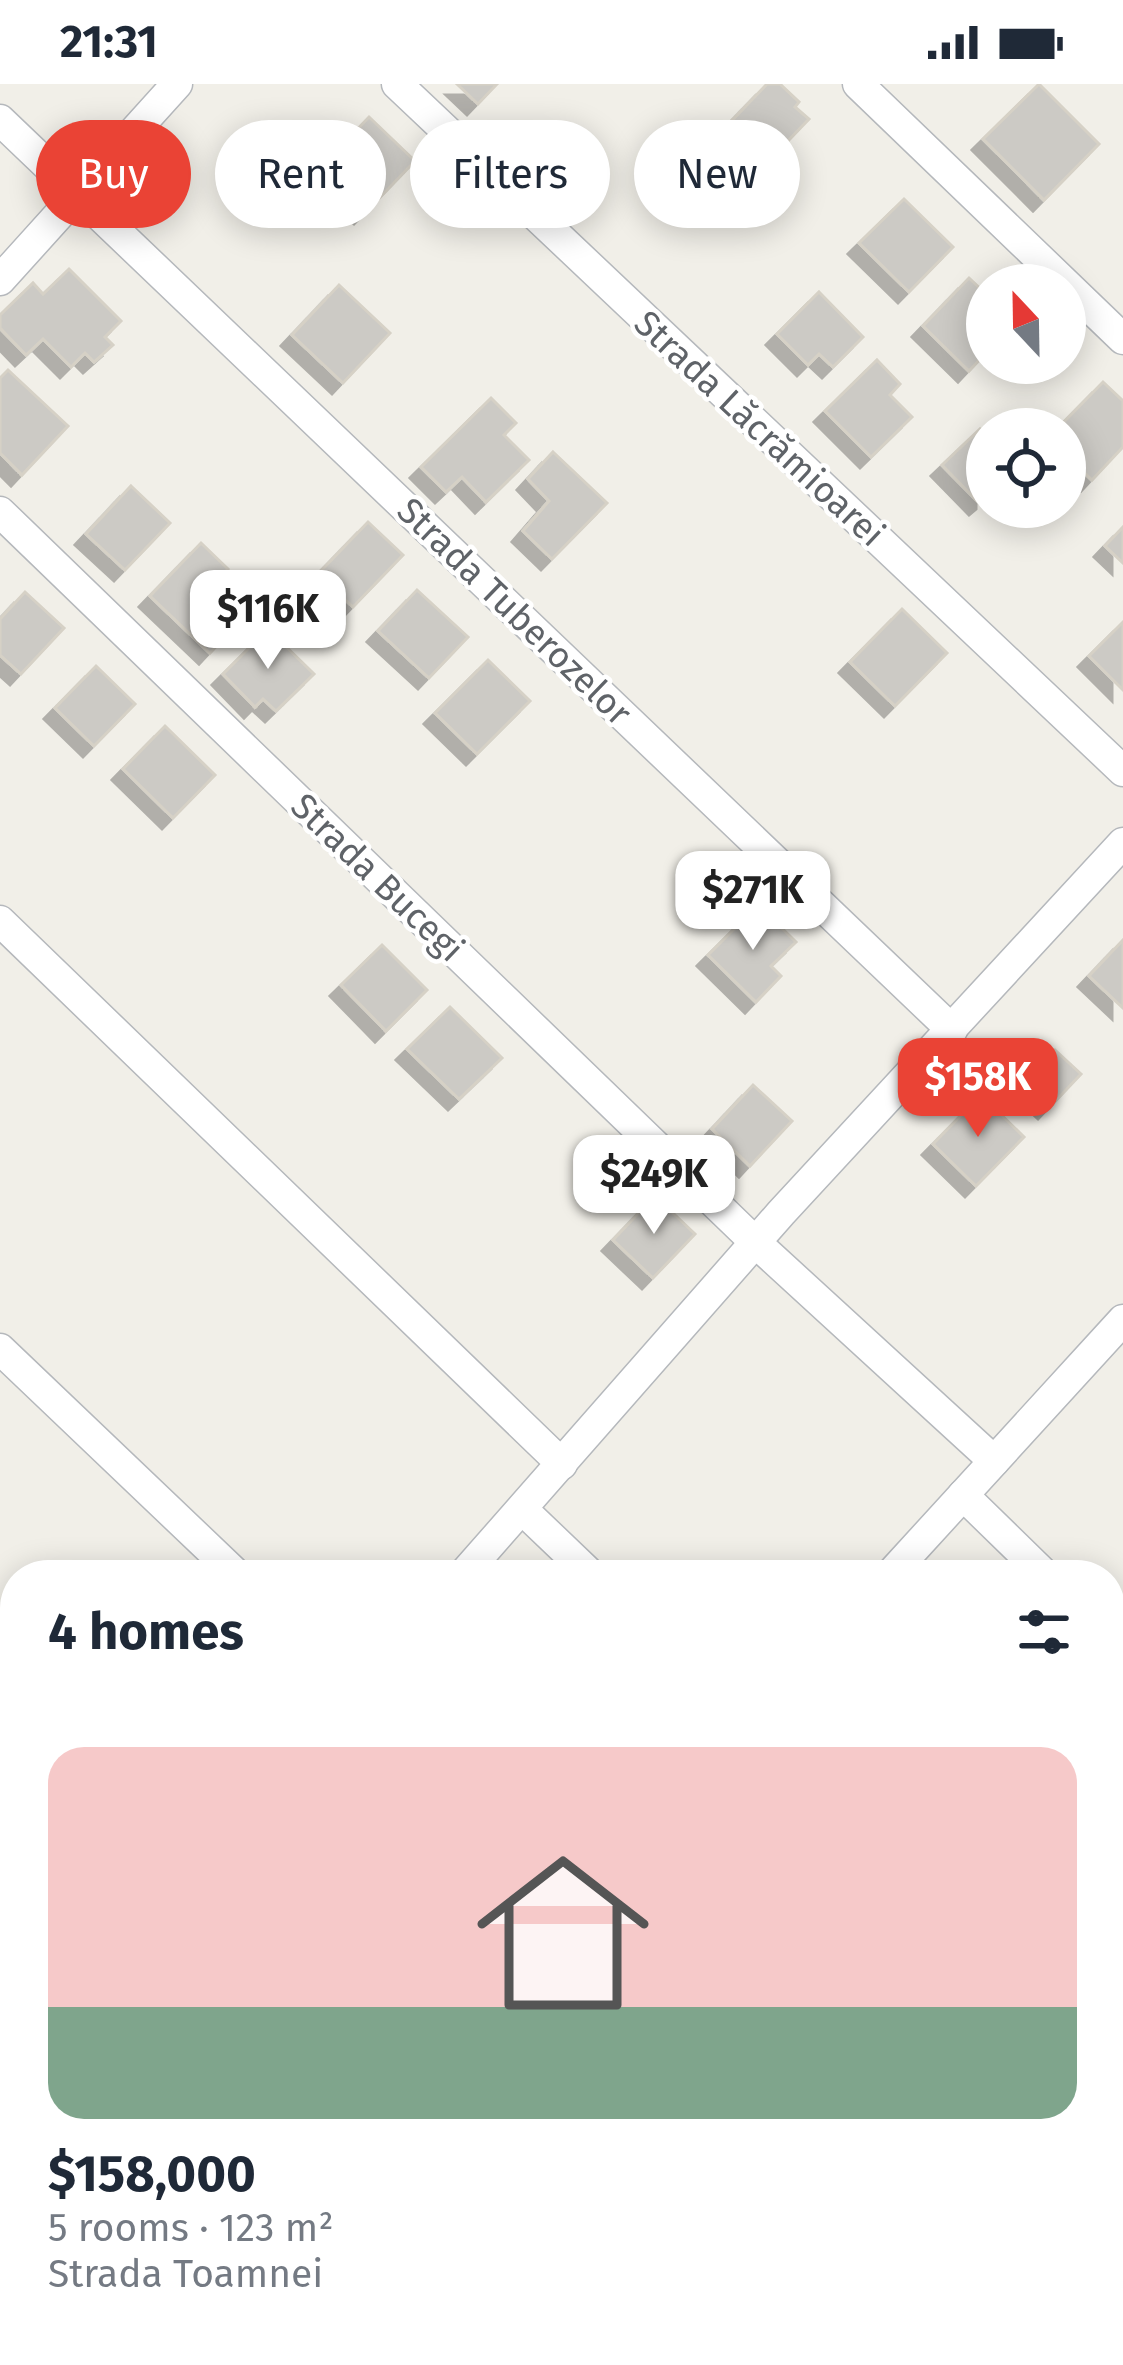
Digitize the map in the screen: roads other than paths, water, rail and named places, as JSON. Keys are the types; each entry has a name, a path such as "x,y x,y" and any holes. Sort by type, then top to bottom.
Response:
{"street":[{"path":"145,120 177,84"},
{"name":"Strada Lăcrămioarei","path":"397,84 1123,771"},
{"path":"858,84 1123,339"},
{"name":"Strada Tuberozelor","path":"0,120 36,153"},
{"path":"0,280 47,228"},
{"name":"Strada Tuberozelor","path":"116,228 952,1030"},
{"name":"Strada Bucegi","path":"0,512 755,1242 994,1461"},
{"path":"476,1560 781,1213 1123,843"},
{"path":"0,921 562,1464"},
{"path":"904,1560 1123,1320"},
{"path":"0,1349 221,1560"},
{"path":"963,1496 1030,1560"},
{"path":"522,1509 575,1560"}]}
